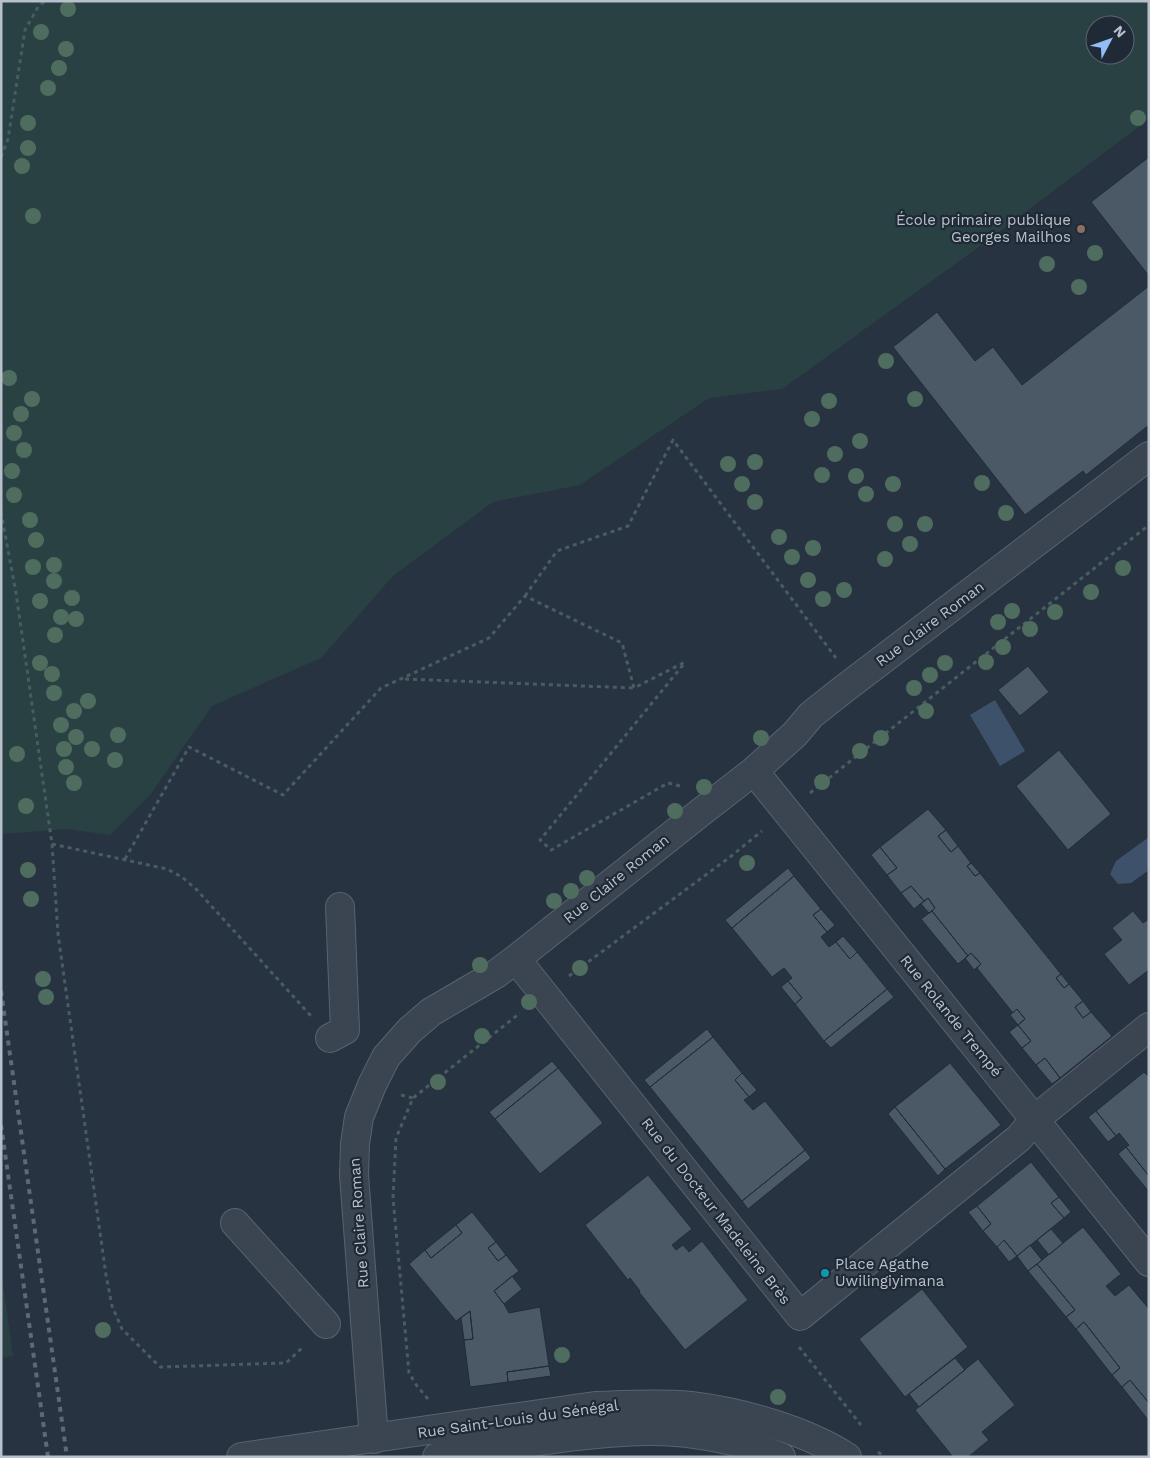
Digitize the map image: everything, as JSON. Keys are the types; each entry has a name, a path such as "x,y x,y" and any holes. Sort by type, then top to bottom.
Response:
{"street":[{"name":"Rue Claire Roman","path":"374,1439 354,1174 355,1144 359,1117 386,1057 410,1030 431,1012 496,974 516,959 754,771 795,734 811,715 1149,456"},
{"name":"Rue Rolande Trempé","path":"754,771 1149,1262"},
{"path":"330,1038 344,1030 340,908"},
{"name":"Rue du Docteur Madeleine Brès","path":"516,959 800,1316 1019,1138 1034,1120 1149,1027"},
{"path":"236,1224 326,1324"},
{"name":"Rue Saint-Louis du Sénégal","path":"241,1457 586,1407 647,1404 692,1406 738,1415 785,1428 827,1444 848,1457"},
{"name":"Rue Saint-Louis du Sénégal","path":"437,1457 562,1438 649,1431 724,1439 767,1451 781,1457"}],"path":[{"path":"1,157 8,139 25,30 38,7 45,1"},
{"path":"125,858 189,747 283,795 382,688 489,638 525,596 556,551 628,526 674,440 836,658"},
{"path":"1,512 16,592 52,844 58,934 112,1306 122,1329 160,1367 286,1364 326,1324"},
{"path":"429,1400 409,1373 393,1198 396,1138 413,1098 544,995 730,857 1149,525"},
{"path":"525,596 622,643 634,688"},
{"path":"402,679 634,688 685,662 540,840 551,850 668,784 686,788"},
{"path":"52,844 125,858 167,869 182,877 197,890 330,1038"},
{"path":"372,1086 413,1098"},
{"path":"800,1316 797,1345 861,1425"}],"green space":[{"path":"1,1 1149,1 1149,119 983,244 782,389 709,398 580,485 493,502 393,576 321,658 212,706 151,794 110,835 66,829 3,834 1,824"},
{"path":"1,1269 13,1356 1,1358"}],"water":[{"path":"995,700 1025,751 1000,766 970,715"},
{"path":"1149,837 1149,870 1131,883 1118,884 1110,874 1116,861"}],"building":[{"path":"1149,157 1149,276 1091,202"},
{"path":"1149,286 1149,425 1086,475 1083,471 1025,515 893,347 937,312 975,361 993,347 1022,385"},
{"path":"1028,666 1049,692 1020,716 998,690"},
{"path":"1059,750 1111,814 1068,850 1016,786"},
{"path":"928,809 946,830 938,836 951,852 958,846 971,863 967,866 975,876 980,873 1061,974 1056,978 1064,988 1069,984 1083,1001 1075,1007 1083,1018 1091,1012 1112,1036 1060,1078 1045,1058 1036,1065 1022,1048 1031,1041 1018,1025 1025,1019 1017,1009 1013,1013 977,968 981,964 971,953 968,956 932,911 935,908 928,898 924,901 911,886 901,893 887,875 897,868 880,847"},
{"path":"946,830 958,846 951,852 938,836"},
{"path":"880,847 897,868 887,875 871,855"},
{"path":"971,863 980,873 975,876 967,866"},
{"path":"788,868 794,876 732,928 725,920"},
{"path":"794,876 821,909 813,915 827,932 821,937 829,947 836,942 850,959 857,952 887,989 824,1041 795,1004 802,998 788,981 792,978 784,968 772,977 732,928"},
{"path":"911,886 924,901 914,909 901,893"},
{"path":"928,898 935,908 929,913 921,904"},
{"path":"821,909 835,925 827,932 813,915"},
{"path":"932,911 968,956 958,964 921,919"},
{"path":"1133,911 1143,923 1149,919 1149,970 1129,985 1104,954 1122,940 1112,928"},
{"path":"843,936 857,952 850,959 836,942"},
{"path":"971,953 981,964 974,970 965,958"},
{"path":"1061,974 1069,984 1064,988 1056,978"},
{"path":"788,981 802,998 795,1004 781,987"},
{"path":"887,989 894,997 831,1048 824,1041"},
{"path":"1083,1001 1091,1012 1083,1018 1075,1007"},
{"path":"1017,1009 1025,1019 1018,1025 1010,1015"},
{"path":"1018,1025 1031,1041 1022,1048 1009,1032"},
{"path":"707,1029 713,1037 650,1087 644,1080"},
{"path":"713,1037 742,1073 735,1080 749,1097 744,1100 753,1110 765,1101 805,1150 742,1201 650,1087"},
{"path":"1045,1058 1060,1078 1052,1084 1036,1065"},
{"path":"552,1061 558,1068 495,1119 489,1112"},
{"path":"950,1063 1001,1125 945,1169 895,1107"},
{"path":"558,1068 603,1123 540,1174 495,1119"},
{"path":"1144,1072 1149,1077 1149,1176 1126,1147 1129,1145 1119,1133 1116,1136 1096,1111"},
{"path":"742,1073 757,1090 749,1097 735,1080"},
{"path":"895,1107 945,1169 938,1176 888,1114"},
{"path":"1096,1111 1116,1136 1108,1142 1088,1117"},
{"path":"1126,1147 1149,1176 1149,1192 1118,1154"},
{"path":"805,1150 811,1158 748,1209 742,1201"},
{"path":"1031,1162 1059,1197 1051,1203 1064,1218 1017,1256 1004,1240 997,1247 983,1231 991,1224 977,1206"},
{"path":"648,1175 692,1229 672,1245 676,1250 683,1245 689,1252 702,1241 748,1300 685,1350 630,1278 628,1280 585,1225"},
{"path":"1059,1197 1071,1212 1064,1218 1051,1203"},
{"path":"977,1206 991,1224 983,1231 968,1212"},
{"path":"472,1212 496,1242 488,1248 498,1261 506,1255 519,1271 494,1291 509,1313 540,1307 549,1366 507,1372 508,1382 470,1387 464,1340 473,1339 470,1311 456,1321 409,1264 425,1250 431,1258 462,1233 456,1225"},
{"path":"456,1225 462,1233 431,1258 425,1250"},
{"path":"1083,1227 1121,1274 1106,1286 1115,1296 1129,1285 1149,1309 1149,1403 1130,1380 1122,1387 1112,1375 1120,1368 1084,1322 1076,1329 1066,1317 1075,1310 1037,1264"},
{"path":"1051,1229 1063,1243 1049,1255 1037,1240"},
{"path":"1004,1240 1017,1256 1009,1262 997,1247"},
{"path":"496,1242 506,1255 498,1261 488,1248"},
{"path":"1030,1245 1042,1260 1028,1271 1017,1256"},
{"path":"1037,1264 1075,1310 1066,1317 1028,1271"},
{"path":"512,1276 522,1289 504,1304 494,1291"},
{"path":"922,1289 968,1347 905,1397 859,1339"},
{"path":"470,1311 473,1339 464,1340 461,1318"},
{"path":"1084,1322 1120,1368 1112,1375 1076,1329"},
{"path":"955,1358 965,1370 919,1407 909,1394"},
{"path":"978,1359 1015,1405 982,1432 989,1440 968,1457 953,1457 915,1410"},
{"path":"549,1366 551,1376 508,1382 507,1372"},
{"path":"1130,1380 1149,1403 1149,1421 1122,1387"}],"railway":[{"path":"1,991 67,1457"},
{"path":"1,1125 48,1457"}],"place":[{"name":"École primaire publique Georges Mailhos","path":"1081,229"},
{"name":"Place Agathe Uwilingiyimana","path":"825,1273"}]}
